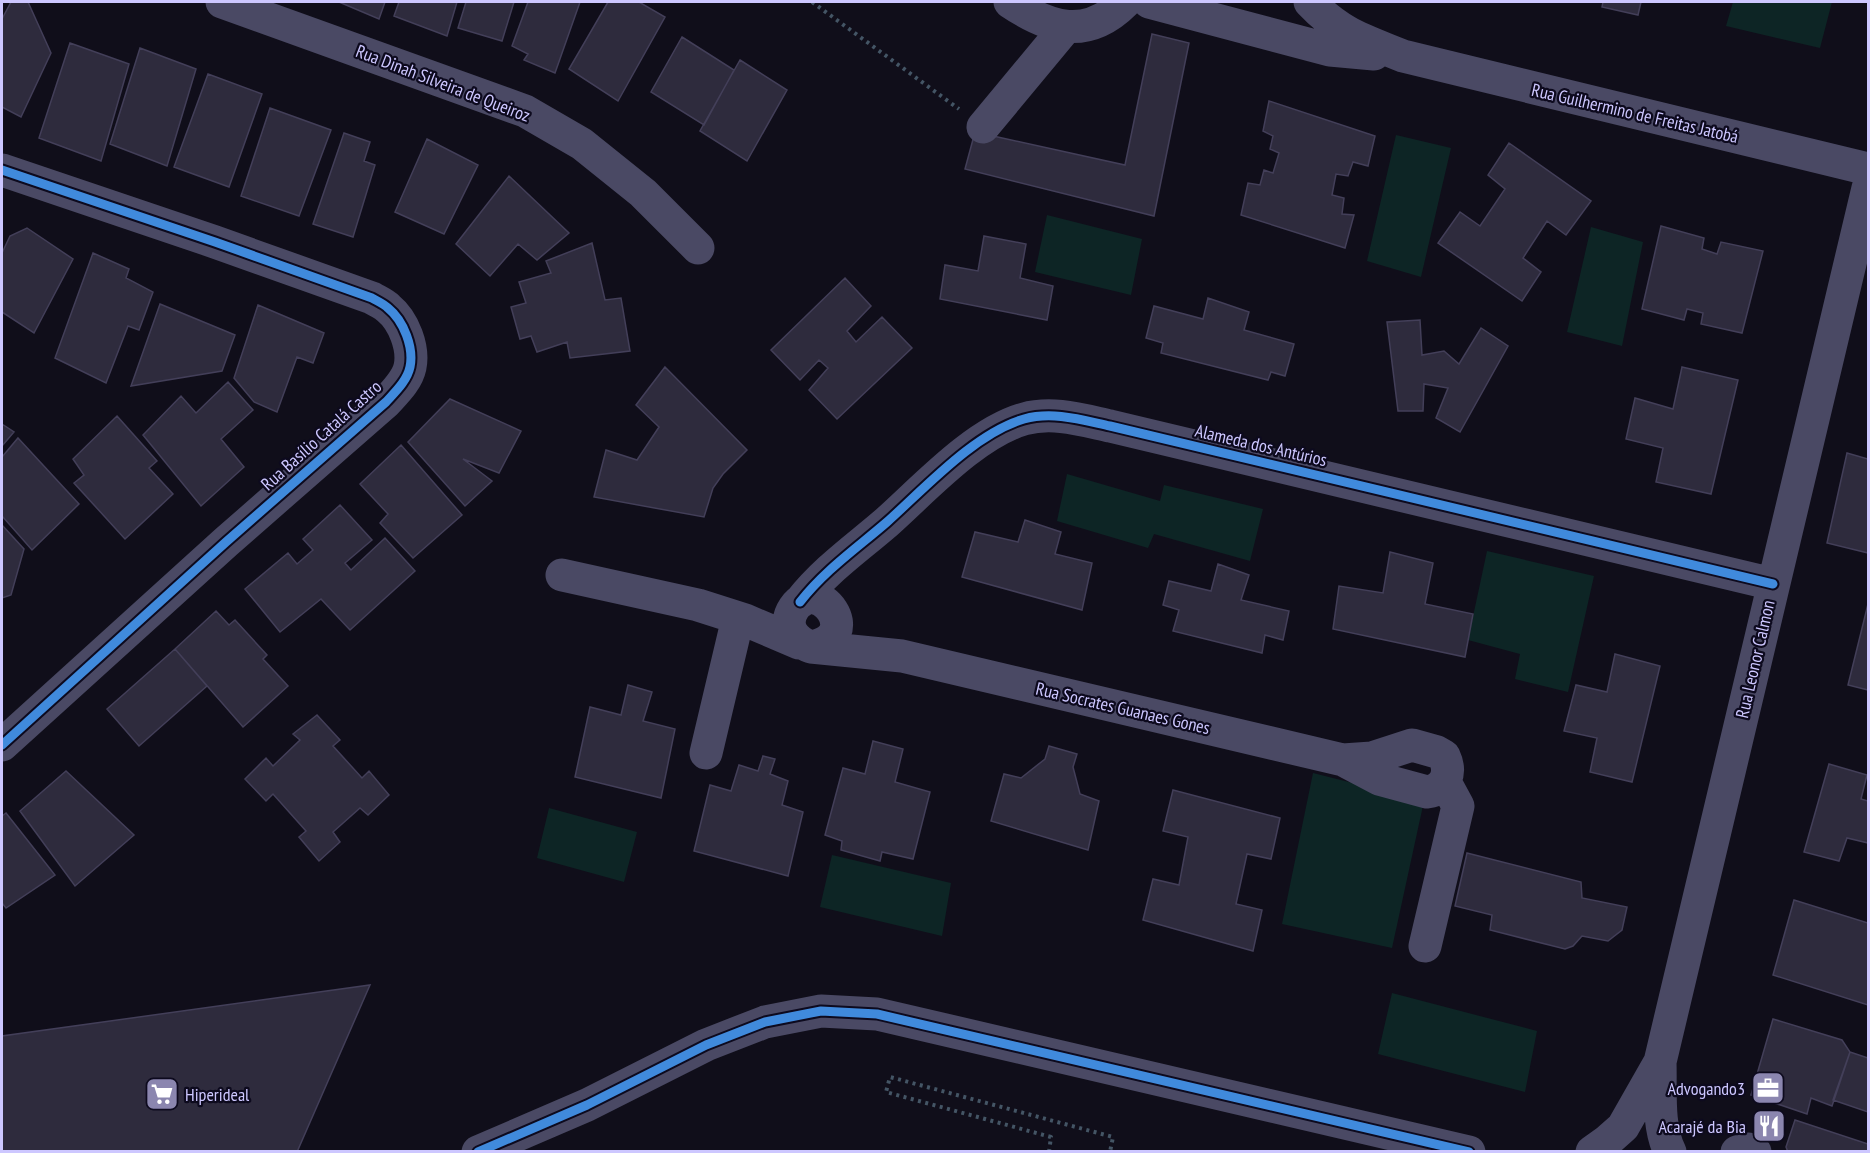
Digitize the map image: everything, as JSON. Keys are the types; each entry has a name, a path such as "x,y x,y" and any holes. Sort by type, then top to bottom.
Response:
{"street":[{"name":"Rua Dinah Silveira de Queiroz","path":"222,2 525,111 582,144 643,194 698,248"},
{"path":"1010,2 1038,19 1066,27 1082,26 1099,21 1115,12 1125,2"},
{"name":"Rua Guilhermino de Freitas Jatobá","path":"1149,2 1330,50 1403,56 1869,169"},
{"name":"Rua Guilhermino de Freitas Jatobá","path":"1310,2 1338,28 1403,56"},
{"path":"983,127 1066,27"},
{"name":"Rua Basílio Catalá Castro","path":"2,170 372,298 388,308 402,326 410,347 410,368 401,385 386,402 226,542 2,745"},
{"name":"Rua Leonor Calmon","path":"1670,1152 1662,1118 1660,1062 1869,188"},
{"name":"Alameda dos Antúrios","path":"797,603 831,568 967,451 996,431 1025,419 1057,415 1121,428 1773,585"},
{"name":"Alameda dos Antúrios","path":"836,617 851,574 886,523"},
{"name":"Rua Socrates Guanaes Gones","path":"562,575 698,605 738,618 805,645 902,656 1343,760 1372,758 1412,745 1437,752 1444,756 1449,770 1445,783 1458,806 1425,946"},
{"path":"810,598 830,605 836,617 836,630 830,639 821,645 805,645 792,635 789,625 790,614 797,603 810,598"},
{"name":"Rua Socrates Guanaes Gones","path":"698,605 797,603"},
{"name":"Rua Socrates Guanaes Gones","path":"836,617 864,639 902,656"},
{"path":"706,753 738,618"},
{"path":"477,1152 587,1105 706,1045 765,1022 821,1011 877,1014 1469,1152"},
{"name":"Rua Leonor Calmon","path":"1592,1152 1623,1127 1660,1062"},
{"path":"1737,1152 1748,1149 1755,1152"}],"path":[{"path":"812,2 983,127"},
{"path":"1048,1152 1051,1137 886,1092 890,1077 1113,1137 1110,1152"}],"green space":[{"path":"1733,2 1832,2 1820,48 1726,26"},
{"path":"1396,135 1451,148 1421,277 1367,261"},
{"path":"1047,215 1142,239 1131,295 1035,272"},
{"path":"1591,227 1643,242 1622,346 1567,332"},
{"path":"1067,474 1160,501 1164,485 1263,509 1250,561 1154,534 1148,548 1057,521"},
{"path":"1487,551 1594,576 1568,692 1515,679 1520,654 1468,640"},
{"path":"1313,773 1424,801 1392,948 1282,924"},
{"path":"549,808 637,832 624,882 537,858"},
{"path":"832,855 951,883 942,936 820,907"},
{"path":"1392,993 1537,1031 1525,1092 1378,1054"}],"building":[{"path":"11,2 28,2 51,53 21,117 2,107 2,19"},
{"path":"339,2 385,2 379,19"},
{"path":"399,2 457,2 447,36 394,16"},
{"path":"466,2 514,2 502,41 458,28"},
{"path":"528,2 580,2 555,73 524,60 528,54 512,46"},
{"path":"608,2 639,2 665,17 618,101 569,69"},
{"path":"1603,2 1641,2 1638,15 1602,7"},
{"path":"1152,34 1189,43 1154,216 965,169 975,132 1125,165"},
{"path":"682,37 734,70 704,125 651,92"},
{"path":"70,43 129,64 101,161 39,138"},
{"path":"140,48 196,69 167,166 110,144"},
{"path":"740,60 787,90 747,161 700,131"},
{"path":"208,74 262,94 229,187 174,167"},
{"path":"1269,101 1375,136 1368,166 1353,162 1348,176 1336,174 1332,195 1344,198 1342,214 1354,215 1345,248 1241,215 1248,183 1260,185 1264,170 1273,173 1279,153 1270,149 1273,136 1263,131"},
{"path":"270,108 331,130 299,216 241,196"},
{"path":"344,133 370,142 364,161 375,165 353,237 313,224"},
{"path":"427,139 478,165 444,234 395,212"},
{"path":"1509,143 1591,201 1566,235 1547,221 1523,258 1541,272 1522,301 1438,243 1460,212 1480,226 1505,189 1488,175"},
{"path":"509,176 569,233 537,260 518,244 490,276 456,244"},
{"path":"1661,226 1704,238 1702,249 1717,254 1721,242 1763,251 1742,333 1701,324 1703,313 1687,309 1684,320 1642,309"},
{"path":"27,228 73,259 34,333 2,312 2,253 10,236"},
{"path":"984,236 1026,244 1020,278 1053,286 1047,320 940,299 945,265 978,271"},
{"path":"592,243 605,300 621,298 630,351 570,358 567,342 537,352 531,336 520,339 511,307 526,303 519,282 551,273 546,261"},
{"path":"93,253 129,269 126,278 153,292 139,330 128,326 106,383 55,358"},
{"path":"845,278 871,306 847,331 856,342 882,317 912,348 837,419 809,390 828,368 819,360 800,380 771,350"},
{"path":"1208,298 1249,312 1244,330 1294,344 1285,376 1271,372 1268,380 1161,353 1163,343 1146,338 1154,306 1203,319"},
{"path":"160,304 235,335 222,371 131,386"},
{"path":"258,305 324,333 313,363 297,357 277,412 254,402 234,378"},
{"path":"1420,320 1422,355 1444,351 1459,364 1481,328 1508,346 1460,432 1436,418 1448,388 1424,384 1423,411 1398,411 1387,322"},
{"path":"665,367 747,450 723,474 713,488 704,517 594,497 606,450 637,460 659,427 636,405"},
{"path":"1682,367 1738,380 1711,494 1656,482 1663,448 1626,439 1635,398 1673,409"},
{"path":"228,382 253,410 221,439 244,467 201,506 143,435 181,396 196,413"},
{"path":"450,399 521,431 499,473 463,459 492,481 465,506 408,442"},
{"path":"117,416 157,461 149,468 173,494 125,539 74,483 84,475 73,459"},
{"path":"2,424 14,432 2,446"},
{"path":"18,438 79,504 32,550 2,516 2,457"},
{"path":"401,445 462,515 413,558 380,523 388,514 360,484"},
{"path":"1847,453 1868,459 1868,553 1827,543"},
{"path":"340,505 372,540 345,563 351,570 385,538 415,571 350,630 321,599 280,632 245,589 288,553 297,564 313,550 303,539"},
{"path":"1025,520 1061,532 1055,554 1092,563 1082,610 962,577 975,532 1018,542"},
{"path":"2,525 24,549 11,595 2,598"},
{"path":"1390,552 1433,563 1425,604 1473,614 1465,657 1333,629 1339,586 1383,593"},
{"path":"1218,564 1249,575 1241,600 1289,611 1283,640 1265,635 1262,653 1173,631 1179,610 1163,605 1169,581 1211,591"},
{"path":"1868,604 1868,690 1848,685"},
{"path":"216,611 229,625 235,620 267,655 263,659 288,686 243,727 175,649"},
{"path":"175,649 207,686 139,746 107,709"},
{"path":"1615,654 1660,666 1632,782 1590,772 1597,738 1564,731 1576,685 1607,692"},
{"path":"628,685 652,692 643,721 675,729 661,798 575,777 590,707 621,715"},
{"path":"317,715 340,740 333,746 362,778 369,771 389,795 368,815 360,808 333,832 340,842 319,861 299,837 306,831 273,794 266,801 245,779 266,758 273,766 300,740 293,734"},
{"path":"873,741 903,749 895,782 930,792 913,859 882,852 880,861 841,850 842,841 825,835 843,768 865,774"},
{"path":"1049,746 1077,754 1073,767 1080,794 1099,801 1088,850 991,821 1004,774 1021,778 1045,759"},
{"path":"763,756 775,759 770,774 788,781 782,805 803,812 788,876 694,851 710,785 731,791 739,765 758,771"},
{"path":"1829,764 1867,775 1861,799 1868,801 1868,843 1847,838 1839,861 1804,852"},
{"path":"66,771 134,835 75,886 20,811"},
{"path":"1173,790 1280,818 1271,859 1247,854 1236,904 1262,910 1253,951 1143,920 1153,879 1179,885 1188,837 1163,831"},
{"path":"6,813 55,875 6,908 2,903 2,816"},
{"path":"1467,853 1581,882 1582,898 1627,907 1622,930 1608,941 1582,936 1573,946 1565,949 1490,930 1492,915 1455,906"},
{"path":"1794,900 1868,923 1868,1005 1773,975"},
{"name":"Hiperideal","path":"370,985 297,1152 2,1152 2,1036"},
{"path":"1773,1019 1842,1040 1850,1052 1832,1106 1811,1098 1807,1114 1751,1095"},
{"path":"1850,1052 1868,1058 1868,1112 1833,1100"},
{"path":"1795,1120 1868,1144 1868,1152 1788,1152 1786,1147"}],"cycle path":[{"path":"2,170 372,298 394,313 399,320 409,343 411,360 406,377 386,402 226,542 2,745"},
{"path":"800,602 831,569 969,449 1006,426 1024,419 1046,416 1067,417 1110,426 1773,584"},
{"path":"478,1152 587,1105 706,1045 765,1022 821,1011 877,1014 1469,1152"}],"place":[{"name":"Advogando3","path":"1768,1088"},
{"name":"Hiperideal","path":"162,1094"},
{"name":"Acarajé da Bia","path":"1769,1126"}]}
